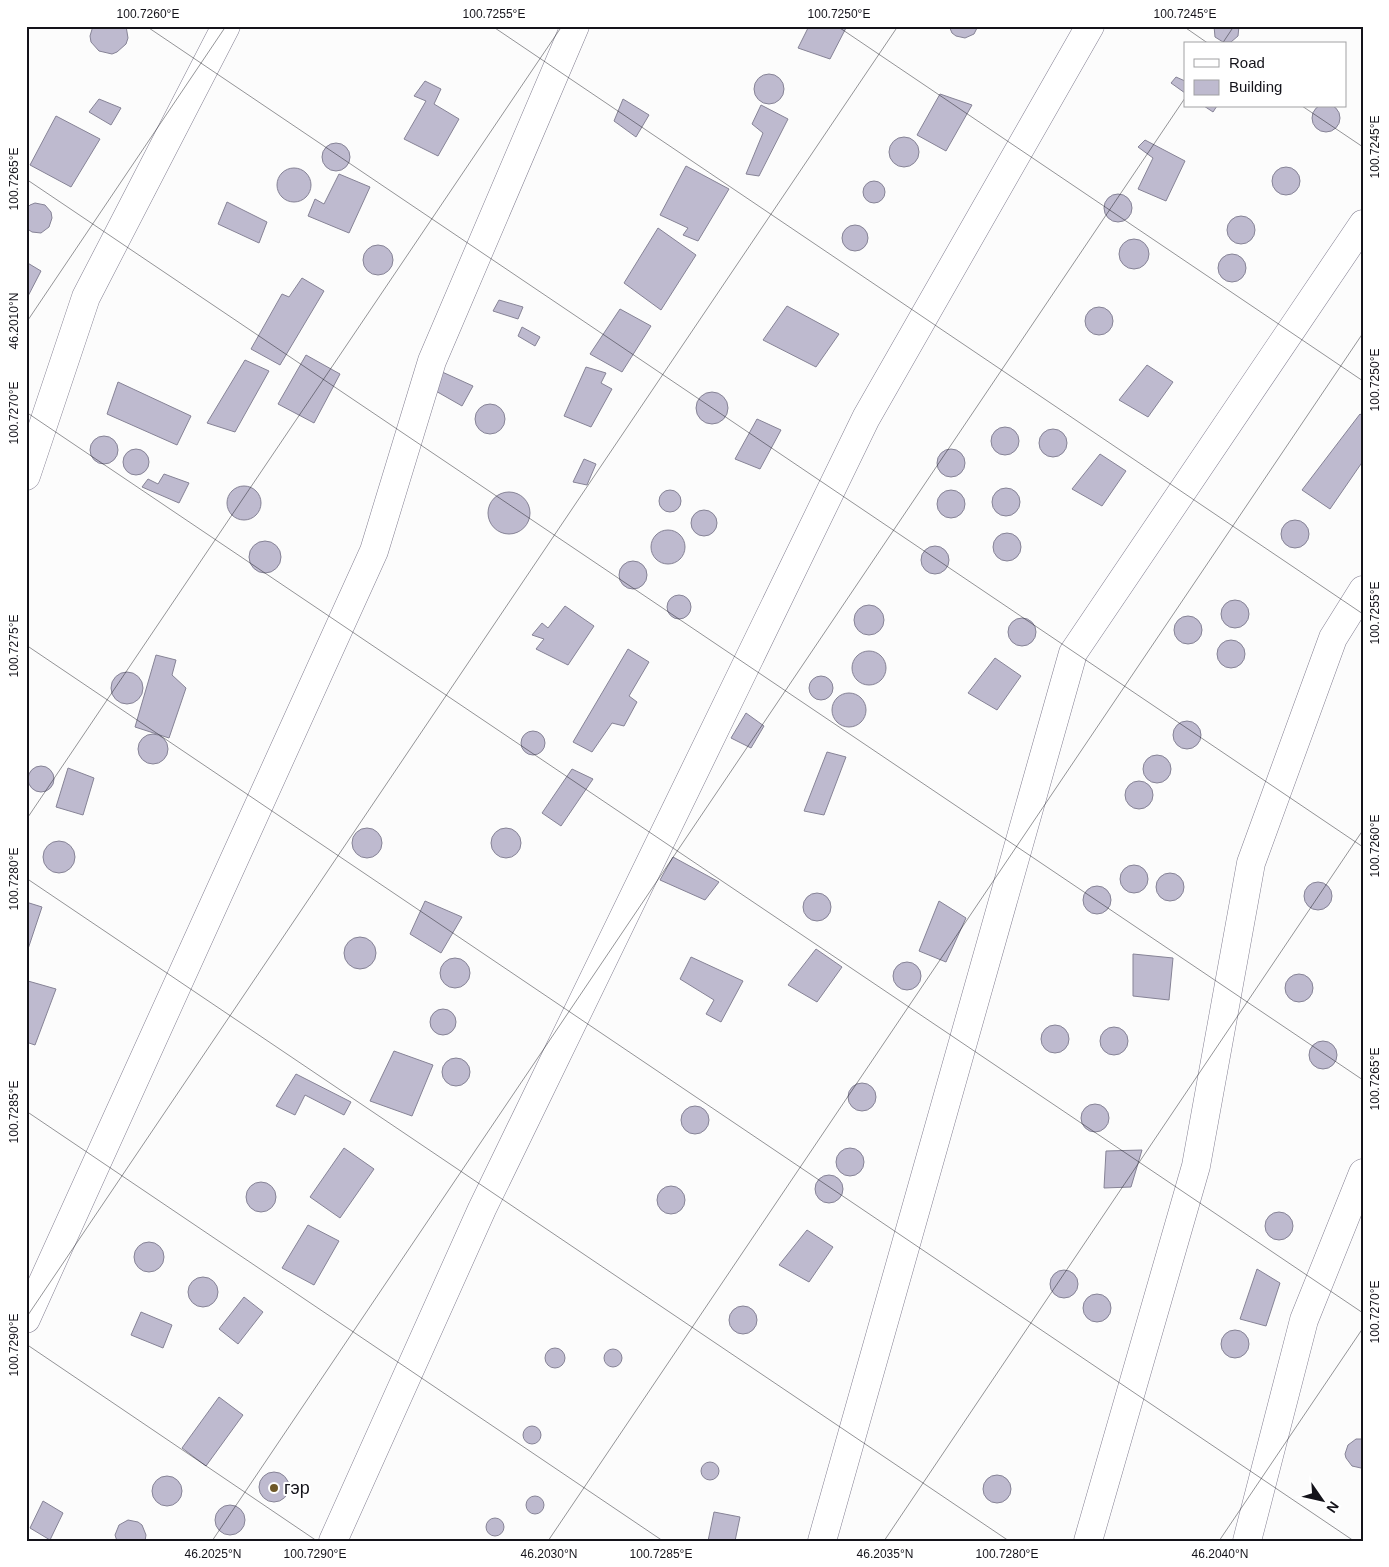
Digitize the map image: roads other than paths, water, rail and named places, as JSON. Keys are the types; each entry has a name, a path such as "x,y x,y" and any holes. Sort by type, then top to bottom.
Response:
{"street":[{"path":"26,476 86,297 226,26"},
{"path":"26,1319 374,551 432,361 575,26"},
{"path":"333,1541 482,1209 866,418 1090,26"},
{"path":"822,1541 1073,653 1363,224"},
{"path":"1088,1541 1196,1166 1251,863 1333,638 1363,590"},
{"path":"1247,1541 1304,1320 1363,1173"}],"place":[{"name":"гэр","path":"274,1488"}]}
